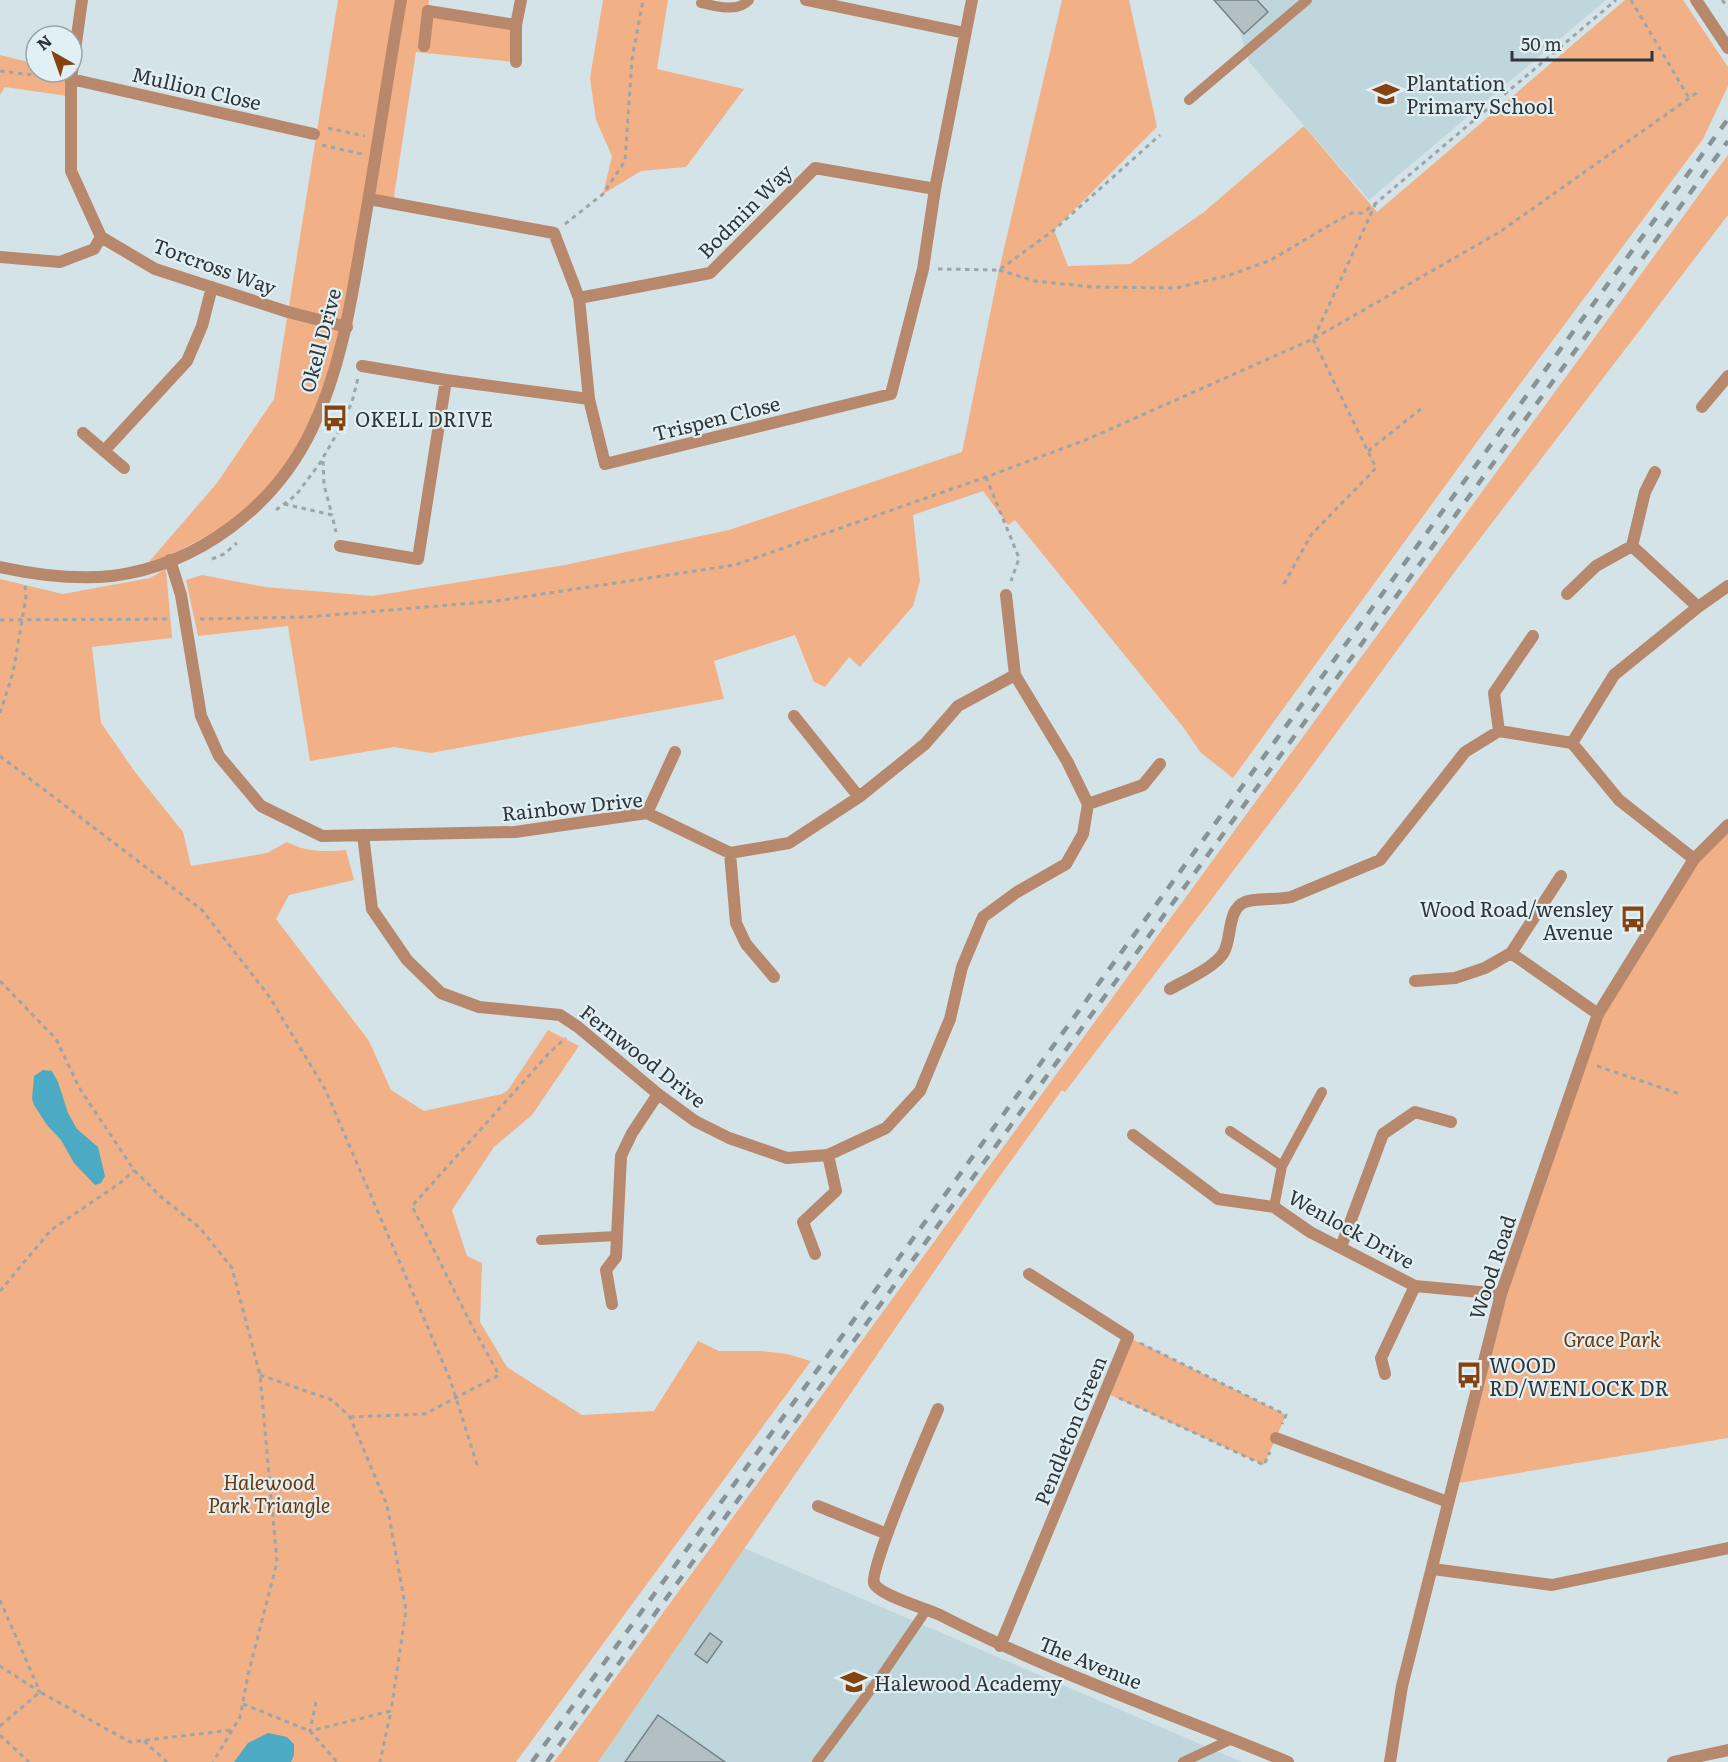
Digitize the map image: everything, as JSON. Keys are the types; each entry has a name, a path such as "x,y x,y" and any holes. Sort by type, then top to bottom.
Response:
{"street":[{"path":"79,24 82,0"},
{"name":"Okell Drive","path":"0,567 54,576 113,576 141,570 194,550 222,535 247,515 286,472 311,430 327,394 347,327 401,0"},
{"path":"516,62 516,25 521,0"},
{"path":"806,0 965,33"},
{"name":"Trispen Close","path":"554,233 579,298 589,399 605,464 891,394 923,269 935,189 972,0"},
{"path":"1696,0 1728,48"},
{"path":"424,46 428,11 516,25"},
{"name":"Mullion Close","path":"84,82 314,134"},
{"path":"0,257 60,262 94,249 101,237 71,171 71,84"},
{"name":"Bodmin Way","path":"579,298 710,273 815,168 935,189"},
{"path":"369,199 554,233"},
{"name":"Torcross Way","path":"101,237 155,269 288,312 347,327"},
{"path":"104,451 187,362 202,326 212,287"},
{"path":"362,366 589,399"},
{"path":"1702,407 1728,376"},
{"path":"340,546 418,559 446,380"},
{"path":"83,433 124,468"},
{"path":"1568,594 1596,566 1632,546 1645,492 1655,472"},
{"path":"1632,546 1698,607"},
{"name":"Rainbow Drive","path":"170,560 181,595 201,716 219,756 261,806 322,836 515,832 647,813 730,853"},
{"path":"1572,742 1614,675 1698,607 1728,586"},
{"path":"1006,595 1015,675 1067,761 1088,804 1143,785 1160,764"},
{"path":"1499,731 1494,693 1533,636"},
{"path":"774,977 746,944 736,923 730,853 789,843 859,797 925,744 958,706 1015,675"},
{"path":"794,716 859,797"},
{"path":"1170,989 1214,963 1224,953 1235,912 1243,902 1291,897 1380,860 1465,752 1499,731 1572,742 1619,800 1694,859"},
{"path":"647,813 675,752"},
{"name":"Fernwood Drive","path":"363,835 372,909 407,960 441,993 479,1007 560,1016 579,1027 658,1094 695,1121 729,1138 787,1158 828,1155 886,1128 920,1091 950,1019 962,967 983,916 1017,892 1066,864 1083,834 1088,804"},
{"name":"Wood Road","path":"1390,1762 1402,1686 1501,1294 1598,1014 1694,859 1728,825"},
{"path":"1415,981 1455,978 1485,968 1512,953 1561,876"},
{"path":"1512,953 1598,1014"},
{"path":"612,1304 606,1270 616,1257 621,1156 632,1133 658,1094"},
{"path":"1341,1247 1383,1134 1415,1112 1451,1122"},
{"name":"Wenlock Drive","path":"1133,1135 1218,1199 1274,1206 1310,1232 1415,1286 1501,1294"},
{"path":"815,1254 803,1222 836,1191 828,1155"},
{"path":"1029,1274 1128,1337"},
{"path":"1385,1374 1381,1358 1415,1286"},
{"name":"Pendleton Green","path":"1000,1646 1128,1337"},
{"path":"818,1506 887,1534 938,1410"},
{"path":"1276,1438 1448,1502"},
{"name":"The Avenue","path":"887,1534 874,1574 874,1583 881,1592 927,1609 1000,1646 1288,1762"},
{"path":"1433,1569 1552,1585 1728,1548"},
{"path":"1673,1762 1728,1750"}],"lane":[{"path":"701,3 735,8 744,6 749,0"},
{"path":"1189,100 1307,0"},
{"path":"1274,1206 1282,1166 1322,1092"},
{"path":"1230,1131 1282,1166"},
{"path":"541,1240 616,1236"},
{"path":"818,1762 927,1609"},
{"path":"1183,1762 1232,1739"}],"path":[{"path":"554,233 603,194 625,161 632,59 643,0"},
{"path":"923,269 999,270 1035,281 1092,287 1176,288 1230,276 1271,260 1333,223 1352,213 1362,213 1375,204 1616,0"},
{"path":"1631,0 1689,98"},
{"path":"1722,0 1728,7"},
{"path":"0,71 24,74"},
{"path":"0,620 308,617 496,601 735,565 1088,439 1313,339 1498,233 1698,92"},
{"path":"375,158 314,143 315,125 379,139"},
{"path":"999,270 1054,230 1160,135"},
{"path":"1313,339 1375,204"},
{"path":"1284,584 1311,535 1376,468 1313,339"},
{"path":"1368,451 1421,409"},
{"path":"323,459 324,485 340,546"},
{"path":"986,477 1019,558 1006,595"},
{"path":"284,504 332,515"},
{"path":"0,713 13,673 26,597 24,572"},
{"path":"0,756 202,910 269,996 326,1089 450,1379 478,1468"},
{"path":"0,981 56,1039 80,1089 134,1170 160,1196 200,1228 232,1268 260,1375 277,1562 248,1675 243,1704 232,1730 213,1762"},
{"path":"351,1417 425,1414 499,1375 412,1206 550,1051 579,1027"},
{"path":"1582,1060 1680,1094"},
{"path":"0,1291 51,1230 120,1183 134,1170"},
{"path":"1106,1393 1264,1465 1286,1415 1128,1337"},
{"path":"260,1375 332,1400 351,1417 387,1505 406,1610 391,1711 380,1762"},
{"path":"0,1600 39,1692"},
{"path":"0,1666 39,1692 130,1742 232,1730"},
{"path":"0,1726 39,1692"},
{"path":"310,1731 316,1702"},
{"path":"243,1704 310,1731 337,1762"},
{"path":"310,1731 391,1711"},
{"path":"0,1735 28,1762"},
{"path":"143,1741 167,1762"}],"shaded area":[{"name":"Plantation Primary School","path":"1230,0 1606,0 1369,200 1249,62"},
{"name":"Halewood Academy","path":"744,1548 1242,1762 598,1762"}],"green space":[{"path":"338,0 429,0 428,11 516,25 516,62 416,52 393,203 369,199 347,327 311,431 247,515 142,570 217,483 274,399"},
{"path":"603,0 668,0 657,69 744,89 686,167 641,171 603,194 612,156 596,120 590,78"},
{"path":"1062,0 1129,0 1157,127 1054,230 1068,266 1130,264 1204,212 1304,126 1377,212 1625,0 1683,0 1728,67 1728,86 1703,139 1482,435 1233,778 1201,753 1183,727 1015,520 1008,525 983,491 913,515 920,581 913,606 860,667 849,657 825,687 814,682 795,635 714,661 724,699 431,753 394,747 310,761 288,626 198,636 186,580 202,575 265,587 373,596 565,565 729,530 962,452 999,270"},
{"path":"0,55 24,61 24,84 68,84 67,96 5,87 0,95"},
{"path":"1728,155 1728,215 1459,566 1287,800 1065,1092 1062,1090 992,1187 598,1762 554,1762"},
{"name":"Halewood Park Triangle","path":"166,569 172,638 92,647 101,723 135,772 183,832 191,866 267,853 287,842 301,848 315,850 346,850 354,880 289,895 276,919 369,1041 391,1090 424,1111 502,1094 508,1090 548,1030 579,1046 532,1115 494,1147 452,1210 467,1256 482,1263 480,1322 507,1367 582,1415 654,1411 698,1341 719,1351 762,1351 787,1354 811,1361 516,1762 0,1762 0,579 63,594 150,578"},
{"name":"Grace Park","path":"1728,826 1728,1438 1453,1484 1507,1275 1592,1032 1707,846"},
{"path":"1128,1337 1286,1415 1264,1465 1106,1393"}],"water":[{"path":"43,1070 52,1071 68,1113 77,1129 98,1147 105,1176 101,1183 95,1185 74,1163 61,1140 47,1125 34,1105 32,1099 34,1076"},
{"path":"268,1733 287,1737 294,1744 294,1755 291,1762 234,1762 248,1743"}],"building":[{"path":"1214,0 1257,0 1268,12 1244,34"},
{"path":"710,1633 722,1642 707,1663 695,1654"},
{"path":"658,1715 725,1762 625,1762"}],"railway":[{"path":"532,1762 1728,119"},
{"path":"547,1762 1728,141"}],"place":[{"name":"Plantation Primary School","path":"1386,94"},
{"name":"OKELL DRIVE","path":"335,418"},
{"name":"Wood Road/wensley Avenue","path":"1633,919"},
{"name":"WOOD RD/WENLOCK DR","path":"1469,1375"},
{"name":"Halewood Academy","path":"854,1682"}]}
